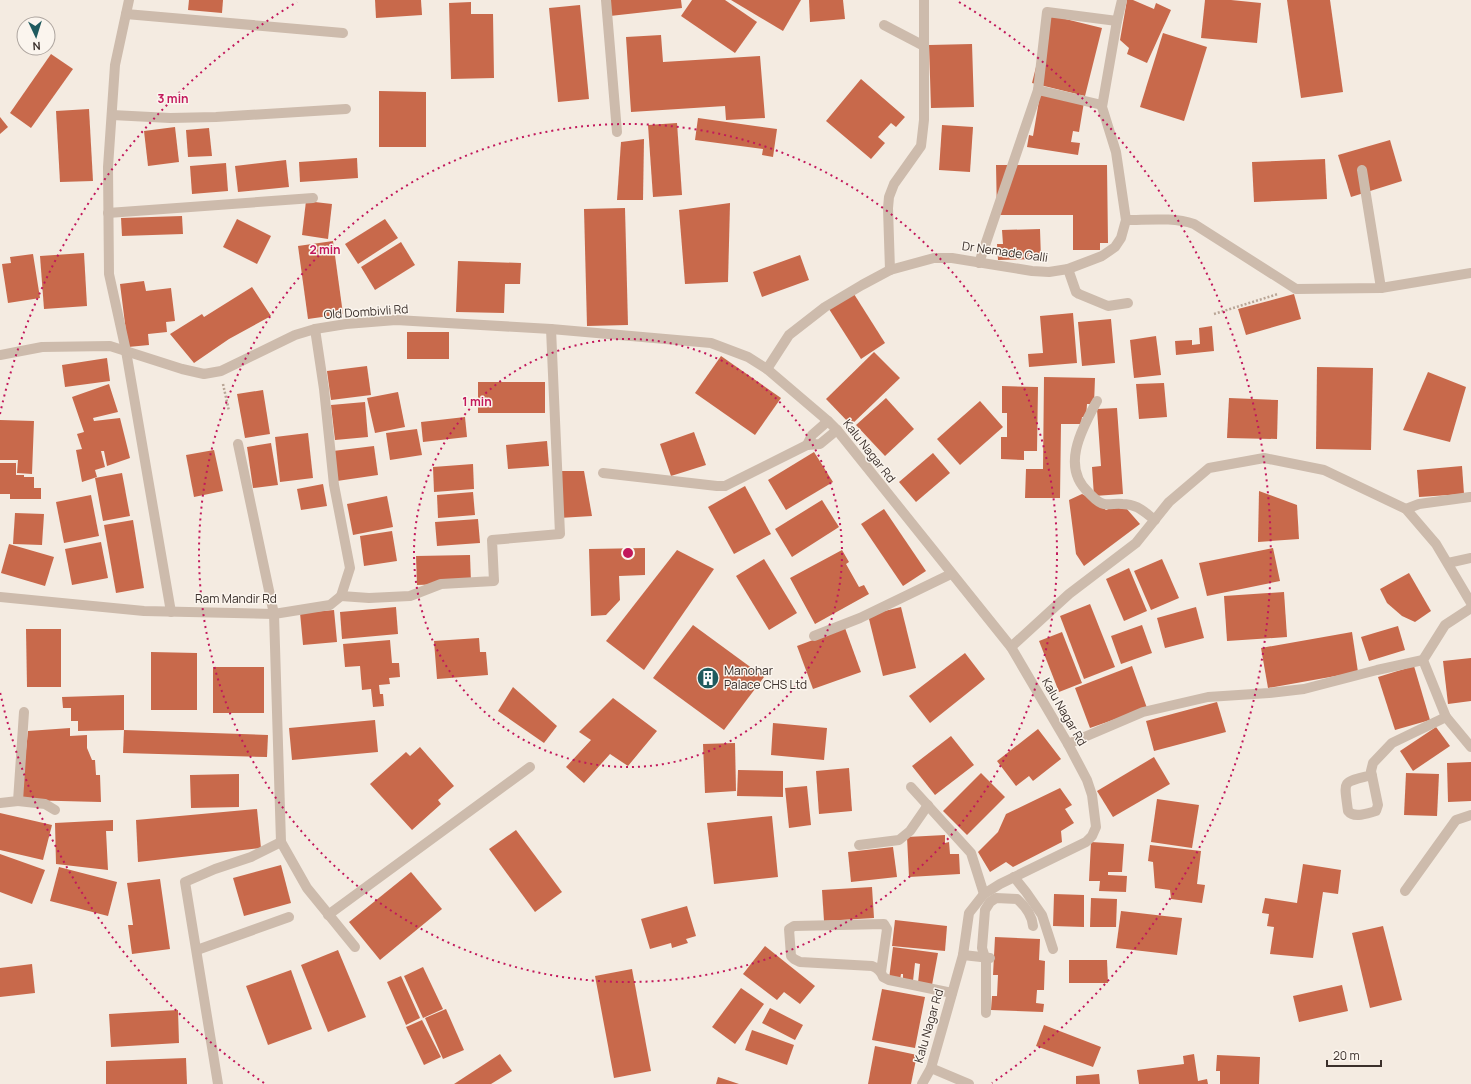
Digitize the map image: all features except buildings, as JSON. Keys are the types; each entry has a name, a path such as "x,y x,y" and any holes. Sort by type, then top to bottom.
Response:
{"street":[{"path":"129,0 115,65 108,167 109,274 126,351 171,612"},
{"path":"606,0 617,132"},
{"path":"890,270 889,197 894,184 921,146 924,120 924,0"},
{"name":"Dr Nemade Galli","path":"767,369 789,335 825,307 890,270 934,258 952,258 1032,271 1049,272 1068,269 1102,256 1115,247 1121,238 1126,220 1116,152 1102,105 1122,0"},
{"path":"979,263 1038,90 1047,12 1117,21"},
{"path":"126,14 343,33"},
{"path":"884,25 924,46"},
{"path":"1038,90 1102,105"},
{"path":"112,115 170,118 216,117 346,109"},
{"path":"1362,170 1380,288"},
{"path":"108,213 313,198"},
{"path":"1126,220 1175,220 1194,224 1296,289 1380,288 1471,273"},
{"path":"1068,269 1076,292 1079,294 1108,306 1128,303"},
{"name":"Old Dombivli Rd","path":"0,355 42,347 110,346 182,370 204,374 221,371 295,335 315,329 346,324 396,320 551,329 711,343 748,357 767,369"},
{"path":"315,329 324,389 334,485 350,568 341,596 369,598 410,596 441,584 494,581 492,540 560,534 551,329"},
{"name":"Kalu Nagar Rd","path":"767,369 837,430 1011,647 1088,780 1092,795 1096,827 1092,836 1086,842 1014,877 984,894 969,913 963,955 932,1068 922,1084"},
{"path":"1097,402 1083,426 1077,443 1075,464 1077,478 1083,488 1098,501 1104,504 1135,505 1154,520"},
{"path":"807,445 812,435 828,421"},
{"path":"603,474 725,486 807,445 820,444 837,430"},
{"path":"238,444 274,614 281,842 306,888 355,947"},
{"path":"1011,647 1069,594 1136,543 1168,502 1209,468 1264,458 1324,470 1406,509 1436,544 1471,603"},
{"path":"1406,509 1419,504 1470,497"},
{"path":"1448,563 1471,558"},
{"path":"814,636 860,618 951,574"},
{"name":"Ram Mandir Rd","path":"0,597 144,611 274,614 330,605 341,596"},
{"path":"1068,744 1143,712 1208,697 1304,689 1423,660 1445,625 1471,608"},
{"path":"1423,660 1446,717 1471,748"},
{"path":"18,801 24,712"},
{"path":"1372,775 1373,763 1392,743 1446,717"},
{"path":"328,915 530,767"},
{"path":"912,787 971,853 984,894"},
{"path":"0,802 18,801 45,804 55,810"},
{"path":"859,845 898,840 910,831 928,805"},
{"path":"1405,891 1456,820 1471,815"},
{"path":"218,1084 186,882 215,869 251,857 281,842"},
{"path":"1014,877 1042,915 1053,949"},
{"path":"986,1013 989,957 982,948 985,910 990,902 996,898 1017,899 1028,912 1033,926"},
{"path":"196,950 289,917"},
{"path":"881,972 887,929 884,924 794,926 789,929 791,956 800,962 872,966 877,968 883,977 889,980 952,993"},
{"path":"963,955 989,957"},
{"path":"932,1068 969,1084"}],"path":[{"path":"1214,314 1296,289"},
{"path":"223,381 229,411"}],"place":[{"name":"Manohar Palace CHS Ltd","path":"708,678"}]}
